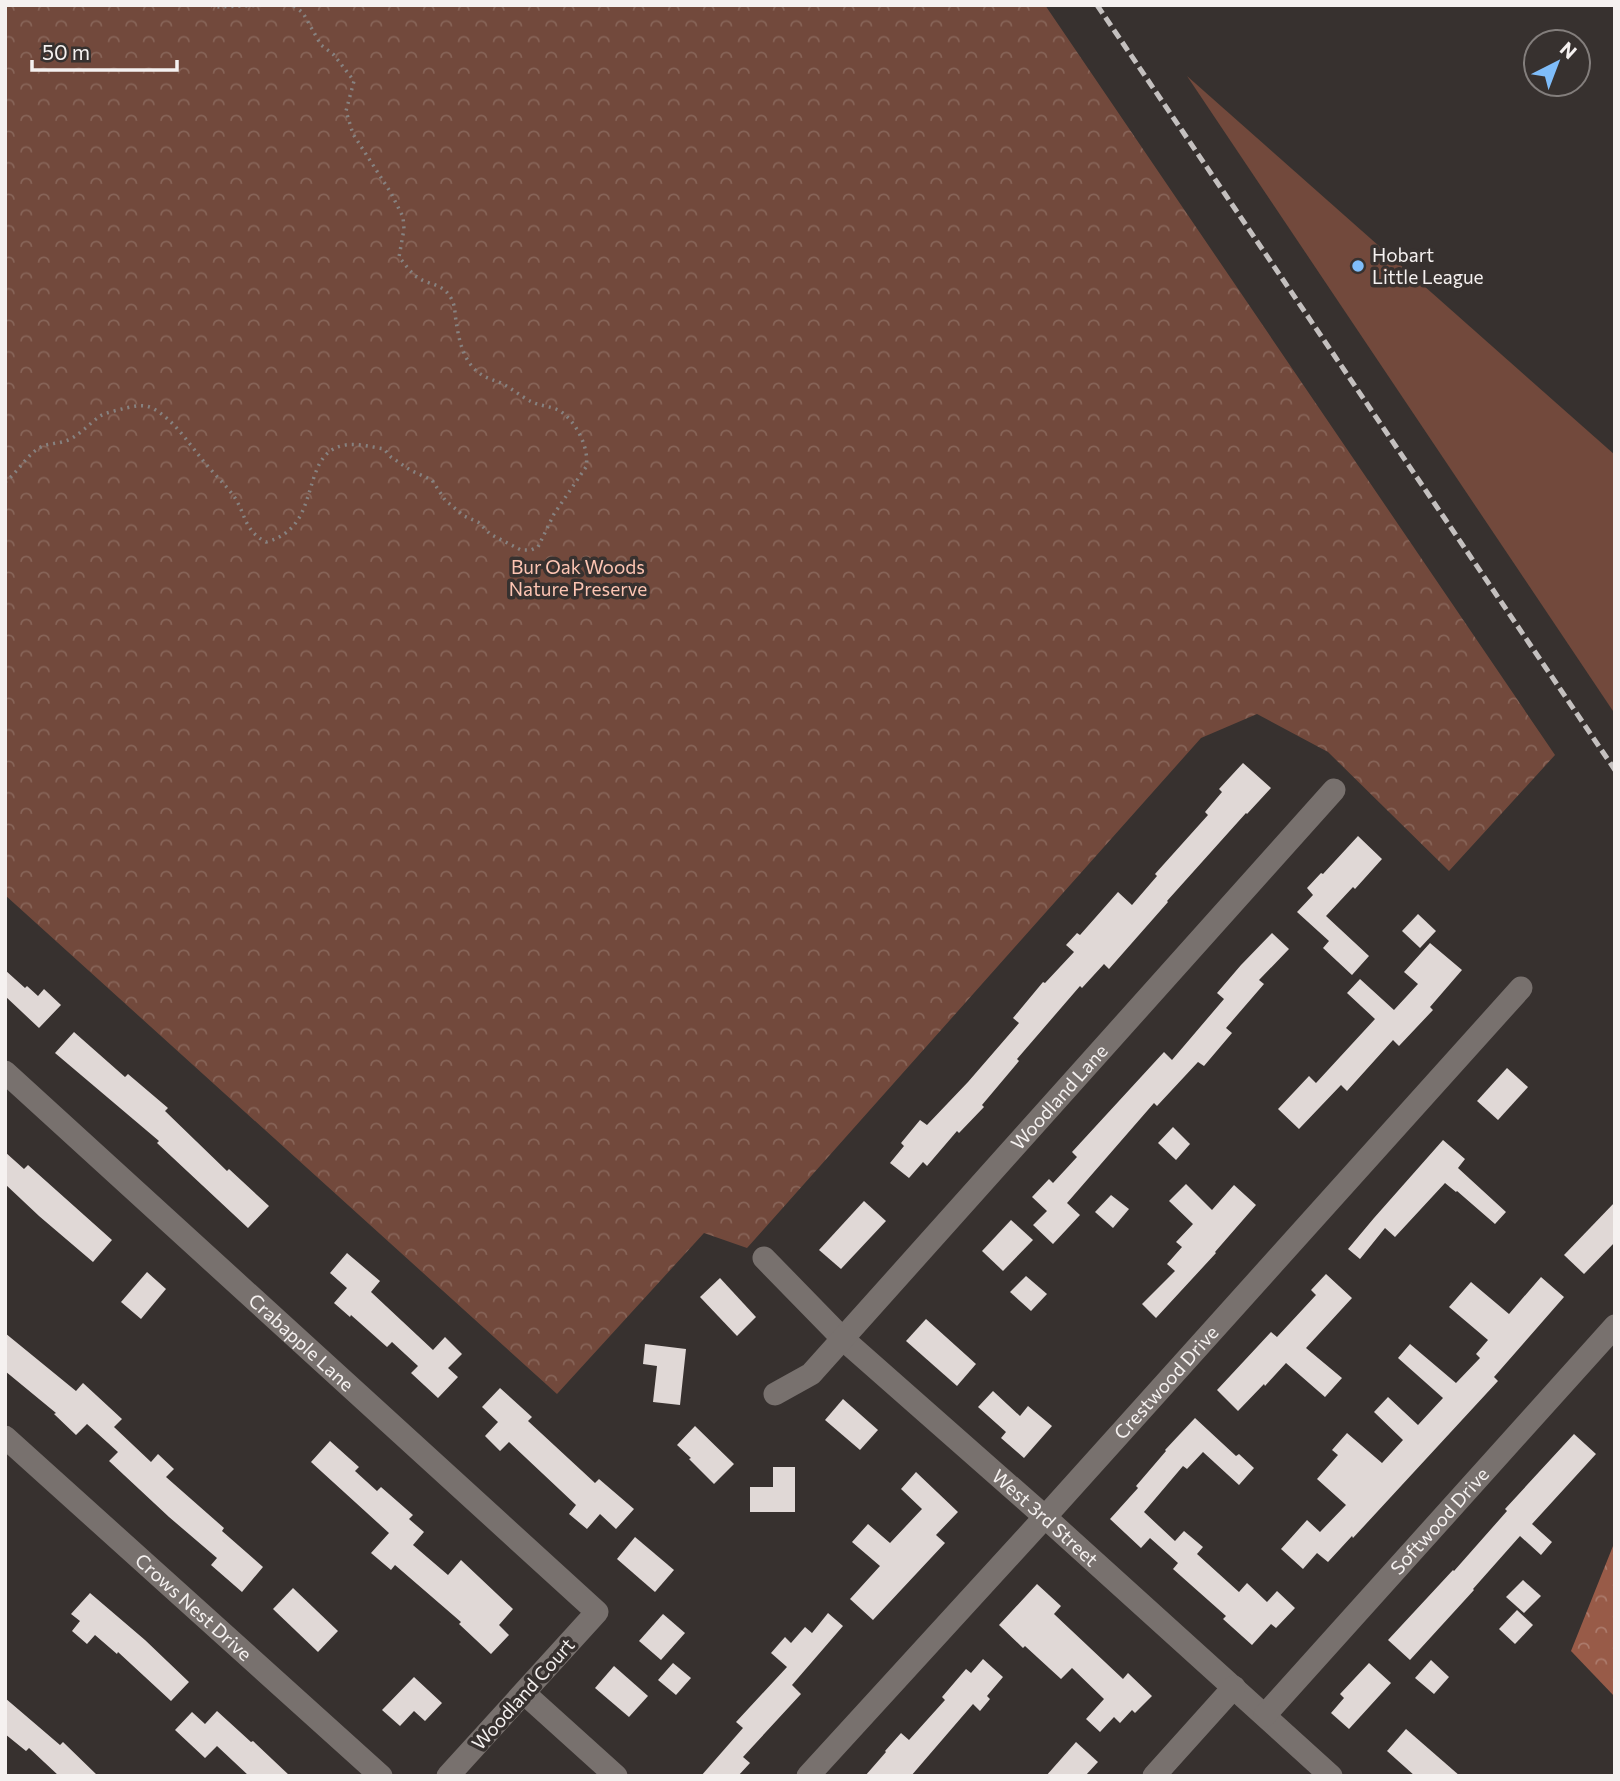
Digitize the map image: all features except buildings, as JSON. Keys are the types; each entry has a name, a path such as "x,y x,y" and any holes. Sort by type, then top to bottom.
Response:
{"street":[{"name":"Woodland Lane","path":"775,1394 811,1374 1334,790"},
{"name":"Crestwood Drive","path":"808,1776 1521,988"},
{"name":"Crabapple Lane","path":"5,1072 597,1612"},
{"name":"West 3rd Street","path":"764,1258 843,1339 1045,1517 1331,1776"},
{"name":"Softwood Drive","path":"1265,1715 1615,1326"},
{"name":"Crows Nest Drive","path":"5,1437 381,1776"},
{"name":"Woodland Court","path":"448,1776 597,1612"},
{"path":"1154,1776 1234,1687"},
{"path":"524,1693 616,1776"}],"path":[{"path":"211,5 270,5"},
{"path":"5,482 40,447 66,441 103,414 139,405 152,408 187,439 224,483 235,499 247,526 256,537 266,542 277,540 288,533 300,517 307,503 316,470 324,457 332,449 356,444 384,449 410,470 432,480 445,500 464,516 478,522 490,534 521,550 538,547 554,514 586,467 588,459 585,446 568,417 560,411 529,401 504,384 481,375 472,367 458,337 454,303 450,296 437,285 420,279 399,257 404,229 403,217 391,193 353,134 346,111 354,81 334,55 321,45 303,13 293,5"}],"green space":[{"name":"Bur Oak Woods Nature Preserve","path":"5,5 1045,5 1555,755 1449,871 1328,752 1257,714 1201,738 747,1248 704,1233 557,1394 5,895"},
{"name":"Hobart Little League","path":"1187,76 1615,455 1615,714"},
{"path":"1615,1541 1615,1697 1571,1651"}],"railway":[{"path":"1097,5 1615,770"}],"place":[{"name":"Hobart Little League","path":"1358,266"}]}
